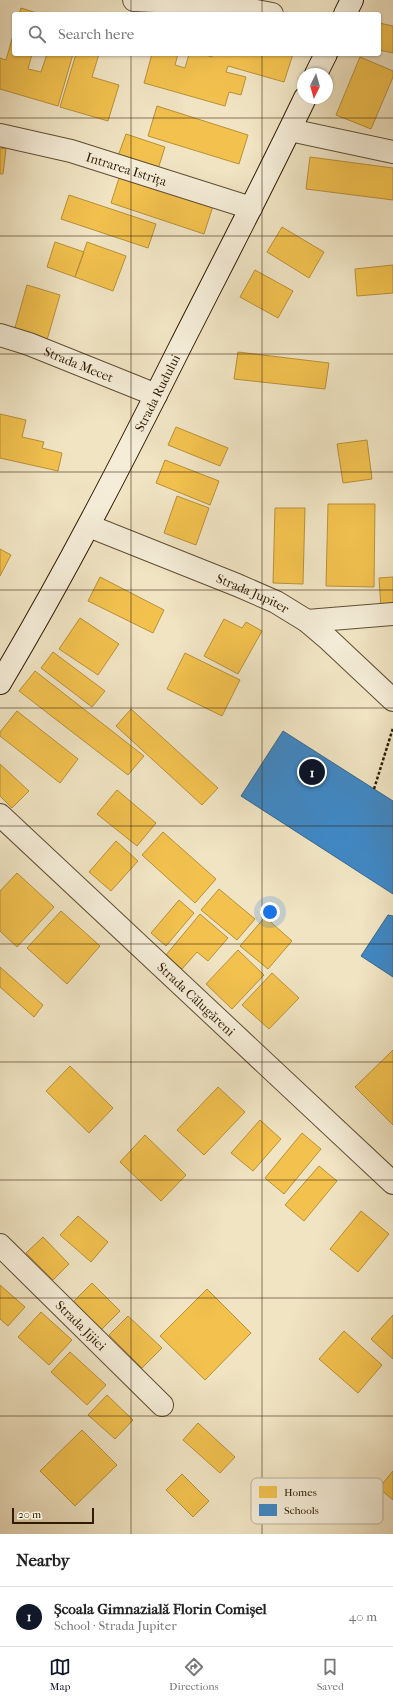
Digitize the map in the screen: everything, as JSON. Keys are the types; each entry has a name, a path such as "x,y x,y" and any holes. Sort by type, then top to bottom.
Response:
{"street":[{"path":"134,0 219,4 261,12"},
{"path":"346,12 352,0"},
{"path":"319,68 325,56"},
{"name":"Strada Rudului","path":"0,683 25,642 88,526 251,208 302,104"},
{"path":"290,130 393,152"},
{"name":"Intrarea Istrița","path":"0,135 70,151 251,208"},
{"name":"Strada Mecet","path":"0,335 36,346 156,395"},
{"name":"Strada Jupiter","path":"88,526 276,602 307,621 393,700"},
{"path":"307,621 393,614"},
{"name":"Strada Călugăreni","path":"0,815 393,1183"},
{"name":"Strada Jijiei","path":"0,1245 162,1405"}],"path":[{"path":"374,789 393,728"}],"building: Homes":[{"path":"21,8 34,12 20,12"},
{"path":"381,23 393,26 393,53 381,50"},
{"path":"12,39 12,56 31,56 28,69 41,72 46,56 72,56 58,106 0,89 0,58 6,60"},
{"path":"75,56 98,56 92,77 119,85 108,121 60,107"},
{"path":"151,56 177,56 175,65 185,68 188,56 292,56 284,82 228,66 226,72 246,77 241,95 229,92 225,106 144,83"},
{"path":"360,57 393,71 393,77 371,129 336,115"},
{"path":"157,106 248,135 239,164 148,136"},
{"path":"126,134 165,147 158,169 118,156"},
{"path":"0,148 6,149 3,174 0,174"},
{"path":"310,157 393,168 393,200 306,189"},
{"path":"120,175 213,206 204,234 111,203"},
{"path":"69,195 156,224 148,248 61,219"},
{"path":"282,227 324,252 309,278 267,252"},
{"path":"55,242 84,252 75,277 47,267"},
{"path":"87,242 126,256 113,291 75,277"},
{"path":"393,265 393,293 357,296 355,269"},
{"path":"255,270 293,291 278,318 240,297"},
{"path":"27,285 60,295 47,340 14,331"},
{"path":"238,352 329,363 325,389 234,379"},
{"path":"0,414 26,420 22,437 44,442 42,448 62,453 58,471 0,458"},
{"path":"176,427 228,448 220,466 168,445"},
{"path":"367,440 372,479 343,483 337,444"},
{"path":"165,460 219,481 210,505 156,483"},
{"path":"177,496 209,508 196,545 164,533"},
{"path":"328,504 375,504 374,587 326,586"},
{"path":"275,508 305,508 303,584 273,583"},
{"path":"0,549 11,555 0,576"},
{"path":"100,577 164,610 153,633 88,601"},
{"path":"393,577 393,606 381,608 379,578"},
{"path":"80,618 119,644 98,675 59,649"},
{"path":"224,619 242,628 246,622 262,631 238,674 204,656"},
{"path":"53,652 105,691 92,707 41,668"},
{"path":"185,653 240,680 222,716 167,689"},
{"path":"35,671 144,756 128,775 19,691"},
{"path":"131,709 218,788 202,805 116,726"},
{"path":"17,711 78,759 60,783 0,736 0,732"},
{"path":"0,764 29,791 12,808 0,796"},
{"path":"117,790 156,823 137,846 97,814"},
{"path":"163,832 216,879 195,903 142,855"},
{"path":"116,841 138,861 111,891 89,872"},
{"path":"17,873 54,907 17,947 0,931 0,891"},
{"path":"219,889 255,919 237,940 201,910"},
{"path":"179,900 194,913 166,946 151,933"},
{"path":"61,911 100,946 67,984 27,948"},
{"path":"200,914 228,938 208,961 197,952 182,969 166,955"},
{"path":"265,917 292,941 268,969 240,946"},
{"path":"238,950 264,975 232,1009 206,984"},
{"path":"0,967 43,1005 34,1017 0,987"},
{"path":"272,973 299,998 269,1029 242,1005"},
{"path":"393,1050 393,1125 355,1087"},
{"path":"70,1066 113,1108 89,1133 46,1091"},
{"path":"218,1087 245,1112 204,1155 177,1130"},
{"path":"260,1120 281,1139 253,1171 231,1153"},
{"path":"302,1133 321,1149 284,1194 265,1178"},
{"path":"145,1135 186,1175 161,1201 120,1162"},
{"path":"319,1166 337,1181 304,1221 285,1205"},
{"path":"361,1211 389,1234 358,1272 330,1249"},
{"path":"78,1216 108,1242 91,1262 60,1235"},
{"path":"43,1237 69,1264 53,1280 26,1253"},
{"path":"92,1283 120,1311 100,1331 72,1303"},
{"path":"0,1285 25,1307 8,1326 0,1319"},
{"path":"207,1289 251,1333 205,1380 160,1336"},
{"path":"41,1312 72,1340 49,1365 18,1337"},
{"path":"393,1315 393,1359 371,1339"},
{"path":"128,1316 162,1348 142,1368 109,1335"},
{"path":"344,1331 382,1365 358,1393 319,1359"},
{"path":"70,1352 106,1385 87,1405 51,1372"},
{"path":"107,1395 133,1420 115,1439 88,1415"},
{"path":"198,1423 235,1457 220,1473 183,1440"},
{"path":"82,1430 117,1465 75,1506 40,1471"},
{"path":"393,1471 393,1500 383,1491 383,1483"},
{"path":"182,1474 209,1501 193,1517 166,1490"}],"building: Schools":[{"path":"283,731 393,801 393,894 241,796"},
{"path":"388,915 393,916 393,977 361,956"}],"place":[{"name":"Școala Gimnazială Florin Comișel","path":"312,772"}]}
